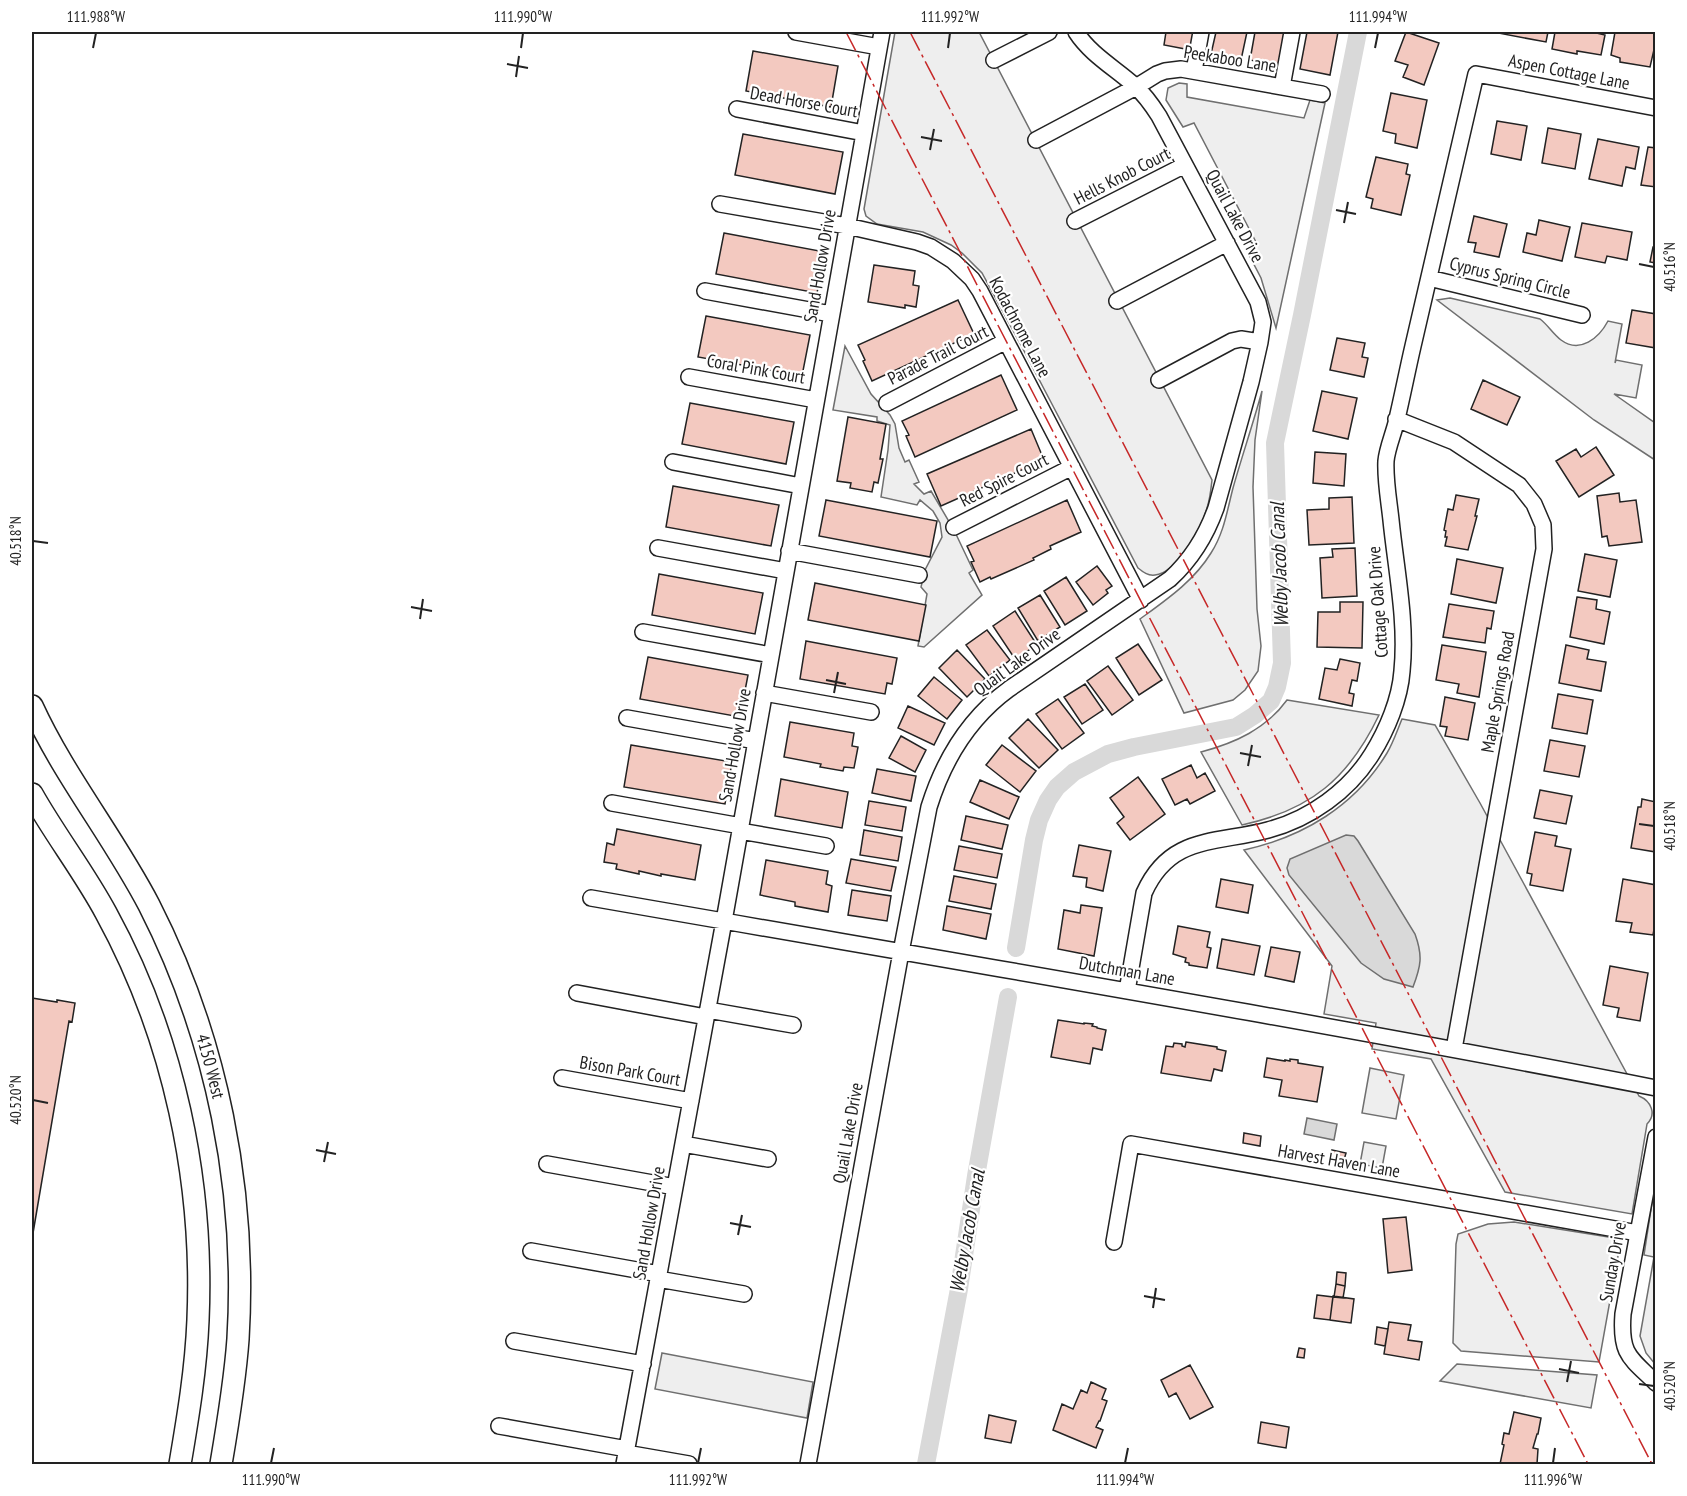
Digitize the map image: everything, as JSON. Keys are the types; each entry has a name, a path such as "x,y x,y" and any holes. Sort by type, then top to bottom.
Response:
{"street":[{"path":"796,32 880,39"},
{"path":"994,60 1049,32"},
{"path":"1194,71 1201,32"},
{"path":"1282,87 1292,32"},
{"name":"Quail Lake Drive","path":"808,1464 901,952 929,807 942,769 961,736 996,698 1141,600 1182,568 1200,543 1216,508 1260,342 1263,322 1255,294 1159,116 1136,87 1092,52 1079,33"},
{"name":"Sand Hollow Drive","path":"626,1456 724,921 880,39"},
{"name":"Peekaboo Lane","path":"1036,140 1136,87 1151,76 1165,71 1180,69 1194,71 1322,94"},
{"name":"Aspen Cottage Lane","path":"1476,74 1656,108"},
{"name":"Cottage Oak Drive","path":"1127,990 1144,893 1161,865 1178,851 1201,843 1270,830 1301,817 1330,800 1352,781 1372,754 1387,726 1402,674 1403,645 1386,460 1476,74"},
{"name":"Dead Horse Court","path":"737,110 864,133"},
{"name":"Hells Knob Court","path":"1075,221 1185,165"},
{"name":"Kodachrome Lane","path":"720,204 847,226 917,242 932,247 953,261 972,279 980,291 1141,600"},
{"path":"1117,301 1227,243"},
{"name":"Cyprus Spring Circle","path":"1429,278 1582,315"},
{"path":"705,291 831,314"},
{"path":"1159,380 1232,341 1241,339 1260,342"},
{"name":"Parade Trail Court","path":"887,403 1006,341"},
{"name":"Coral Pink Court","path":"689,377 816,400"},
{"name":"Maple Springs Road","path":"1396,419 1454,442 1519,485 1534,504 1543,525 1544,549 1454,1049"},
{"path":"674,462 801,486"},
{"name":"Red Spire Court","path":"954,527 1071,467"},
{"path":"658,548 786,571"},
{"path":"789,551 920,575"},
{"path":"643,632 771,655"},
{"path":"764,693 871,712"},
{"name":"4150 West","path":"32,706 68,774 133,877 162,931 195,1014 219,1100 233,1180 238,1221 239,1261 238,1340 231,1406 221,1464"},
{"path":"627,718 756,741"},
{"path":"32,794 107,914 125,951 155,1026 179,1108 196,1215 199,1285 195,1359 180,1464"},
{"path":"612,802 826,846"},
{"name":"Dutchman Lane","path":"591,898 1127,990 1656,1088"},
{"path":"578,993 793,1025"},
{"name":"Bison Park Court","path":"562,1078 691,1101"},
{"name":"Sunday Drive","path":"1656,1137 1622,1329 1623,1344 1632,1360 1656,1383"},
{"path":"683,1144 768,1160"},
{"name":"Harvest Haven Lane","path":"1114,1242 1131,1144 1638,1233"},
{"path":"547,1164 675,1187"},
{"path":"531,1251 744,1294"},
{"path":"514,1341 643,1364"},
{"path":"499,1426 626,1456 689,1464"}],"shaded area":[{"path":"895,32 979,32 1212,480 1208,505 1200,526 1180,558 1163,572 1150,575 1138,568 982,273 951,245 923,232 877,224 866,216 864,209"},
{"path":"1179,83 1187,84 1187,97 1304,118 1310,100 1325,103 1276,328 1261,278 1248,253 1255,248 1256,242 1194,123 1183,127 1166,100 1168,88"},
{"path":"1450,298 1540,319 1568,344 1582,345 1588,342 1600,333 1608,321 1622,324 1615,363 1616,360 1642,365 1636,398 1614,394 1655,423 1655,460 1594,420 1437,300"},
{"path":"845,346 871,394 895,424 899,448 905,462 909,460 919,482 914,484 924,494 931,491 954,530 973,570 969,573 982,595 924,647 918,646 927,594 921,587 925,570 942,537 940,523 933,511 920,500 917,505 881,497 890,425 877,421 877,417 833,410"},
{"path":"1262,391 1255,440 1253,487 1257,609 1261,646 1258,671 1245,690 1233,700 1184,713 1140,619 1188,581 1204,563 1219,538"},
{"path":"1287,700 1379,715 1355,757 1325,788 1288,810 1242,825 1201,752 1238,739 1260,727"},
{"path":"1402,719 1435,725 1480,803 1639,1096 1647,1101 1651,1108 1652,1116 1647,1124 1632,1214 1505,1192 1431,1059 1372,1049 1376,1023 1324,1014 1332,966 1244,850 1287,837 1307,828 1343,804 1374,772 1389,749"},
{"path":"1346,835 1354,836 1358,841 1415,934 1420,961 1413,987 1384,979 1361,963 1289,875 1287,868 1290,859"},
{"path":"1370,1068 1404,1075 1396,1119 1362,1113"},
{"path":"1307,1118 1337,1124 1334,1140 1304,1134"},
{"path":"1364,1142 1386,1146 1382,1168 1360,1164"},
{"path":"1655,1183 1655,1364 1646,1353 1640,1336 1654,1257 1644,1255"},
{"path":"1514,1222 1621,1239 1599,1362 1461,1351 1453,1343 1458,1234 1488,1224"},
{"path":"662,1353 813,1382 807,1418 655,1389"},
{"path":"1457,1364 1597,1375 1591,1408 1440,1381"}],"building":[{"path":"1166,32 1199,32 1196,51 1164,45"},
{"path":"1216,32 1247,32 1241,60 1211,54"},
{"path":"1255,32 1287,32 1279,66 1250,60"},
{"path":"1307,32 1338,32 1330,75 1300,69"},
{"path":"1406,32 1439,43 1424,85 1403,77 1408,65 1395,61"},
{"path":"1498,32 1548,32 1546,42"},
{"path":"1555,32 1596,32 1605,35 1601,55 1577,51 1577,54 1552,49"},
{"path":"1615,32 1656,32 1650,67 1620,62 1620,58 1611,55"},
{"path":"753,51 838,66 831,107 746,91"},
{"path":"1391,93 1427,100 1417,148 1395,143 1396,134 1383,131"},
{"path":"1497,121 1527,126 1521,160 1491,154"},
{"path":"1548,128 1581,134 1575,169 1542,163"},
{"path":"743,134 843,152 835,194 735,175"},
{"path":"1598,139 1639,147 1635,169 1626,167 1622,186 1589,179"},
{"path":"1648,147 1656,148 1656,187 1641,185"},
{"path":"1376,157 1408,164 1406,174 1410,175 1401,215 1371,208 1373,199 1366,197"},
{"path":"1474,216 1507,224 1499,257 1474,252 1476,243 1468,242"},
{"path":"1539,220 1570,227 1562,261 1523,252 1527,233 1536,235"},
{"path":"1582,223 1632,232 1627,260 1607,256 1605,263 1575,257"},
{"path":"724,233 825,252 817,293 716,274"},
{"path":"1653,247 1656,247 1656,263 1650,262"},
{"path":"874,265 915,271 913,285 919,286 916,307 905,305 905,308 868,302"},
{"path":"958,300 974,334 872,381 858,345"},
{"path":"1632,310 1656,314 1656,348 1626,343"},
{"path":"706,316 810,335 802,376 698,357"},
{"path":"1337,338 1365,343 1362,357 1368,358 1364,377 1330,370"},
{"path":"1001,375 1017,410 915,457 906,436 909,435 902,421"},
{"path":"1483,380 1520,397 1507,425 1471,409"},
{"path":"1322,391 1357,398 1348,439 1313,431"},
{"path":"690,403 794,422 786,464 682,444"},
{"path":"848,417 886,424 880,459 883,459 878,483 874,482 872,492 850,488 851,483 837,481"},
{"path":"1031,429 1044,460 941,506 927,474"},
{"path":"1596,447 1614,475 1579,497 1556,461 1576,449 1581,457"},
{"path":"1315,452 1346,454 1344,486 1313,483"},
{"path":"673,486 779,505 771,546 666,527"},
{"path":"1619,493 1620,502 1636,500 1642,542 1609,546 1607,536 1602,537 1597,496"},
{"path":"1456,495 1479,499 1468,550 1445,546 1447,537 1445,537 1446,531 1444,530 1448,509 1453,510"},
{"path":"1352,497 1354,543 1309,545 1307,510 1329,509 1329,498"},
{"path":"826,500 937,521 930,557 819,536"},
{"path":"1067,500 1081,532 1050,546 1051,549 1033,558 1034,560 980,582 967,546"},
{"path":"1355,548 1357,596 1322,598 1320,558 1333,557 1332,549"},
{"path":"1585,554 1617,560 1610,597 1578,591"},
{"path":"1457,559 1503,568 1496,603 1451,594"},
{"path":"1097,566 1112,586 1106,590 1108,593 1093,605 1076,582"},
{"path":"659,574 763,593 755,634 652,615"},
{"path":"1066,577 1087,611 1065,625 1044,591"},
{"path":"815,583 926,605 919,641 808,620"},
{"path":"1040,595 1060,627 1038,641 1018,608"},
{"path":"1577,597 1597,600 1596,609 1610,612 1604,644 1570,637"},
{"path":"1340,602 1363,602 1362,648 1317,647 1318,612 1340,612"},
{"path":"1449,604 1494,611 1491,629 1487,628 1485,643 1443,637"},
{"path":"1015,611 1037,645 1015,659 993,626"},
{"path":"987,630 1010,660 989,676 966,645"},
{"path":"806,641 897,658 892,684 887,683 885,694 800,679"},
{"path":"1138,644 1162,680 1139,695 1116,658"},
{"path":"1442,645 1486,652 1479,697 1457,693 1459,684 1436,680"},
{"path":"1566,645 1589,650 1587,659 1606,662 1601,691 1559,683"},
{"path":"957,650 985,679 967,697 939,668"},
{"path":"648,657 748,675 740,717 640,699"},
{"path":"1340,659 1360,663 1357,681 1352,680 1349,693 1354,694 1352,706 1319,699 1325,668 1337,670"},
{"path":"1108,666 1133,700 1112,715 1087,681"},
{"path":"934,677 962,700 947,719 918,696"},
{"path":"1085,684 1103,710 1082,724 1064,697"},
{"path":"1558,694 1593,700 1587,734 1552,728"},
{"path":"1445,697 1475,703 1468,740 1445,736 1447,727 1440,726"},
{"path":"1058,699 1084,733 1062,749 1036,714"},
{"path":"908,706 945,723 934,745 898,728"},
{"path":"1028,719 1058,750 1039,768 1009,738"},
{"path":"790,722 854,733 852,746 858,747 854,768 844,767 843,771 784,757"},
{"path":"901,736 926,750 915,772 889,758"},
{"path":"1550,740 1585,746 1579,777 1544,771"},
{"path":"631,745 732,762 725,804 624,787"},
{"path":"1002,745 1036,771 1020,792 986,765"},
{"path":"1191,765 1197,778 1205,773 1215,791 1190,804 1187,799 1175,805 1162,779"},
{"path":"877,769 916,776 911,801 872,793"},
{"path":"1138,777 1165,814 1130,840 1117,823 1124,817 1110,798"},
{"path":"781,779 848,792 842,828 775,816"},
{"path":"980,780 1019,797 1009,819 970,802"},
{"path":"1540,790 1572,796 1566,824 1534,818"},
{"path":"1642,799 1656,802 1656,852 1631,848 1638,807 1641,807"},
{"path":"869,801 906,807 902,831 865,825"},
{"path":"966,816 1008,825 1002,849 961,840"},
{"path":"617,829 701,845 695,880 639,871 639,874 616,869 617,864 604,862 607,843 614,845"},
{"path":"864,830 902,837 898,861 860,855"},
{"path":"1535,832 1557,836 1555,846 1571,849 1563,891 1530,885 1532,874 1527,873"},
{"path":"1079,845 1111,851 1103,891 1086,887 1087,878 1073,876"},
{"path":"959,846 1002,854 997,878 954,870"},
{"path":"851,859 896,867 891,891 846,883"},
{"path":"766,860 828,871 826,884 832,886 828,912 795,906 795,902 760,895"},
{"path":"954,876 996,884 991,909 949,901"},
{"path":"1221,879 1253,885 1248,913 1216,907"},
{"path":"1623,879 1656,885 1656,919 1653,935 1630,932 1632,923 1616,921"},
{"path":"852,890 891,896 887,921 848,915"},
{"path":"1081,905 1102,908 1094,956 1058,949 1064,910 1080,913"},
{"path":"947,906 991,914 986,939 943,930"},
{"path":"1178,926 1210,932 1207,947 1211,948 1207,968 1189,965 1185,962 1186,958 1173,954"},
{"path":"1222,939 1260,946 1254,975 1217,968"},
{"path":"1271,947 1300,952 1294,982 1265,976"},
{"path":"1610,966 1648,973 1640,1021 1617,1017 1619,1008 1603,1005"},
{"path":"32,998 75,1003 72,1022 69,1021 32,1239"},
{"path":"1058,1020 1093,1024 1092,1026 1106,1030 1102,1050 1093,1048 1090,1064 1051,1057"},
{"path":"1186,1042 1217,1047 1217,1049 1226,1051 1222,1071 1214,1069 1211,1081 1161,1073 1166,1046 1173,1047 1174,1043 1185,1047"},
{"path":"1267,1058 1285,1061 1298,1060 1298,1063 1323,1067 1317,1102 1279,1096 1282,1080 1264,1077"},
{"path":"1244,1133 1261,1136 1260,1146 1243,1143"},
{"path":"1332,1150 1346,1153 1344,1160 1331,1158"},
{"path":"1406,1217 1412,1270 1388,1273 1383,1219"},
{"path":"1337,1272 1346,1273 1345,1286 1336,1284"},
{"path":"1336,1284 1345,1286 1343,1298 1334,1297"},
{"path":"1317,1295 1333,1297 1330,1320 1314,1318"},
{"path":"1333,1296 1354,1299 1351,1323 1330,1320"},
{"path":"1389,1322 1411,1325 1408,1340 1422,1342 1419,1360 1384,1354"},
{"path":"1377,1327 1388,1329 1385,1346 1375,1344"},
{"path":"1299,1348 1305,1349 1304,1358 1297,1357"},
{"path":"1190,1365 1213,1407 1190,1419 1176,1393 1169,1397 1161,1380"},
{"path":"1091,1382 1106,1389 1102,1399 1107,1401 1096,1427 1103,1430 1096,1448 1053,1430 1062,1404 1073,1409 1081,1390 1087,1393"},
{"path":"1514,1412 1541,1418 1533,1448 1538,1449 1537,1464 1500,1464 1504,1433 1509,1434"},
{"path":"989,1415 1016,1421 1011,1443 985,1438"},
{"path":"1261,1422 1289,1427 1286,1448 1258,1443"}],"waterway":[{"name":"Welby Jacob Canal","path":"1016,948 1039,820 1057,787 1074,772 1108,754 1236,727 1271,701 1277,687 1282,663 1275,443 1358,32"},
{"name":"Welby Jacob Canal","path":"926,1464 959,1289 976,1176 1008,997"}],"power":[{"path":"846,32 1588,1464"},
{"path":"910,32 1652,1464"}]}
